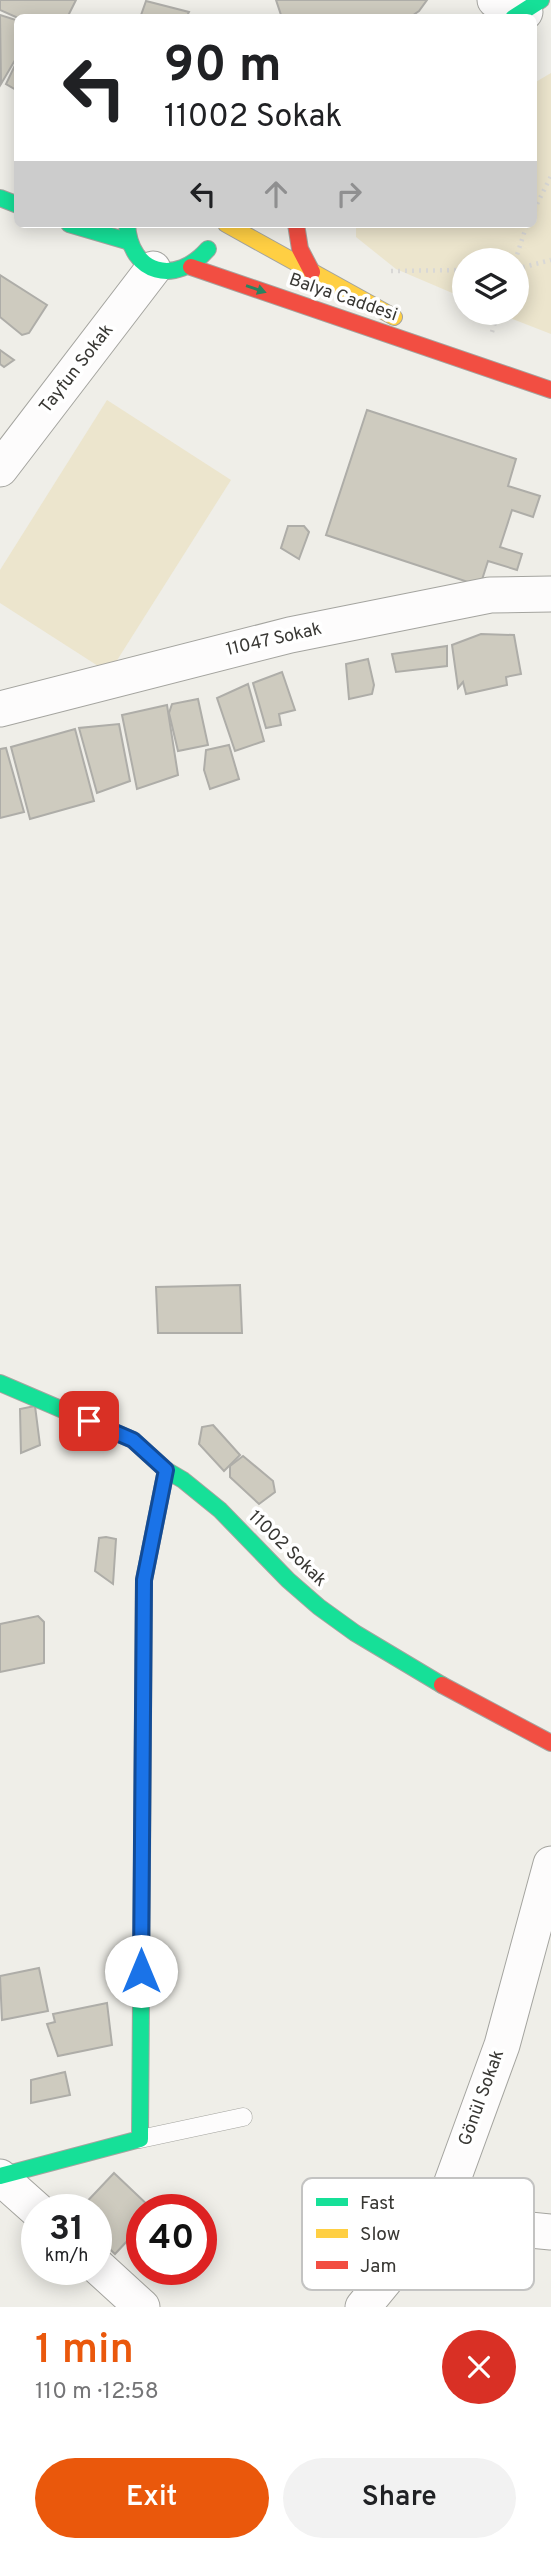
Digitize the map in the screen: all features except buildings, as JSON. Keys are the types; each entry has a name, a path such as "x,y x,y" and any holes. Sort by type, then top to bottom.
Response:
{"street":[{"path":"83,228 127,241"},
{"path":"127,228 127,241 142,263 153,269"},
{"path":"191,267 203,258 211,246 213,228"},
{"name":"Balya Caddesi","path":"233,228 482,365"},
{"path":"297,228 300,249 312,272"},
{"name":"Balya Caddesi","path":"153,269 179,272 191,267 551,390"},
{"name":"Tayfun Sokak","path":"0,469 153,269"},
{"name":"11047 Sokak","path":"0,709 290,635 490,595 551,594"},
{"name":"11002 Sokak","path":"0,1383 133,1440 166,1470 220,1510 288,1580 319,1607 355,1633 442,1685 551,1743"},
{"path":"0,2176 140,2139 144,1580 166,1470"},
{"name":"Gönül Sokak","path":"453,2178 502,2045 551,1864"},
{"path":"0,2176 21,2195"},
{"path":"112,2280 142,2307"},
{"name":"Gönül Sokak","path":"363,2307 377,2290"}],"lane":[{"path":"140,2139 243,2117"}],"path":[{"path":"537,204 551,176"},
{"path":"519,248 526,228"},
{"path":"529,266 551,260"}],"shaded area":[{"path":"551,73 551,334 528,325 529,248 452,248 452,293 396,269 356,237 356,228 537,228 537,81"},
{"path":"107,400 231,480 109,673 0,603 0,570"}],"traffic: fast":[{"path":"519,14 541,0"},
{"path":"0,198 14,203"},
{"path":"83,228 127,241"},
{"path":"128,228 136,255 157,270 182,268 208,249"},
{"path":"0,1383 133,1440 166,1470 220,1510 288,1580 319,1607 355,1633 442,1685"},
{"path":"0,2176 140,2139 144,1580 166,1470"}],"traffic: slow":[{"path":"233,228 394,317"}],"traffic: jam":[{"path":"297,228 300,249 312,272"},
{"path":"191,267 551,390"},
{"path":"442,1685 551,1743"}],"route":[{"path":"89,1421 133,1440 166,1470 144,1580 141,1971"}]}
